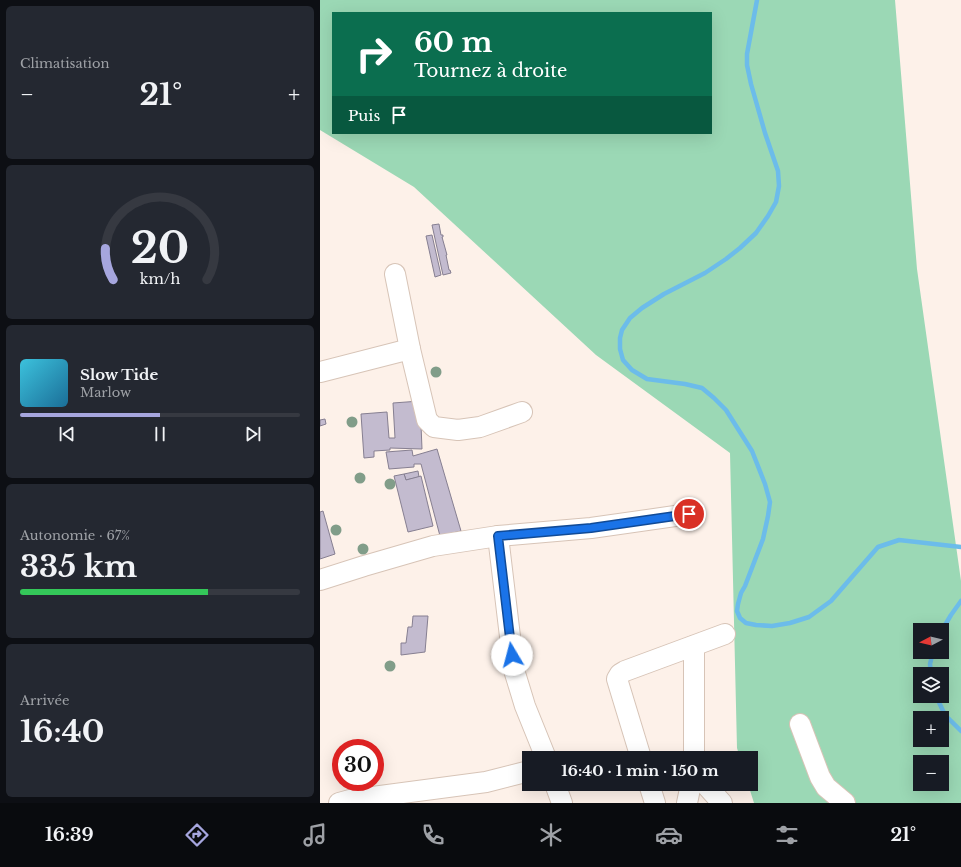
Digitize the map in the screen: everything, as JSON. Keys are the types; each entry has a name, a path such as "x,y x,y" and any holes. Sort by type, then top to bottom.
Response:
{"street":[{"path":"395,274 410,349 427,420 434,428 458,430 480,427 522,412"},
{"path":"320,372 410,349"},
{"path":"320,580 433,546 498,536 591,528 689,514"},
{"path":"498,536 514,670 525,706 543,751"},
{"path":"639,751 617,679 620,674 725,634"},
{"path":"694,646 694,751"},
{"path":"800,724 820,777 826,787 845,803"},
{"path":"339,803 350,800 486,782 522,773"},
{"path":"558,791 562,803"},
{"path":"651,791 655,803"},
{"path":"687,803 690,791"},
{"path":"712,791 722,803"}],"green space":[{"path":"320,0 895,0 917,269 961,581 961,803 754,803 750,791 758,791 758,751 738,751 737,748 730,453 596,355 414,187 320,130"}],"building":[{"path":"439,224 441,235 443,235 442,237 449,270 451,273 443,275 432,225"},
{"path":"432,235 441,275 435,277 426,236"},
{"path":"420,401 422,449 390,448 390,450 374,451 374,457 364,458 361,414 387,412 389,438 395,438 393,403"},
{"path":"325,419 326,424 320,426 320,420"},
{"path":"437,449 461,531 440,536 421,464 414,464 414,467 389,469 386,452 412,450 413,456"},
{"path":"418,471 419,477 406,480 404,474"},
{"path":"404,474 406,480 421,476 433,526 408,532 394,476"},
{"path":"323,511 335,554 320,559 320,512"},
{"path":"413,616 428,616 425,652 401,655 401,643 406,643 408,627 412,627"}],"waterway":[{"path":"757,0 747,54 747,65 765,133 778,171 779,186 776,202 756,233 740,248 705,273 664,294 642,308 630,318 622,330 620,338 620,349 623,360 632,370 647,379 685,384 702,388 726,410 752,451 765,484 770,502 763,539 738,604 737,611 740,618 746,623 772,626 790,623 809,617 831,601 878,547 899,540 961,547"},
{"path":"946,623 961,601"},
{"path":"930,667 931,659"},
{"path":"939,703 945,715 961,731"}],"route":[{"path":"512,655 498,536 591,528 689,514"}]}
